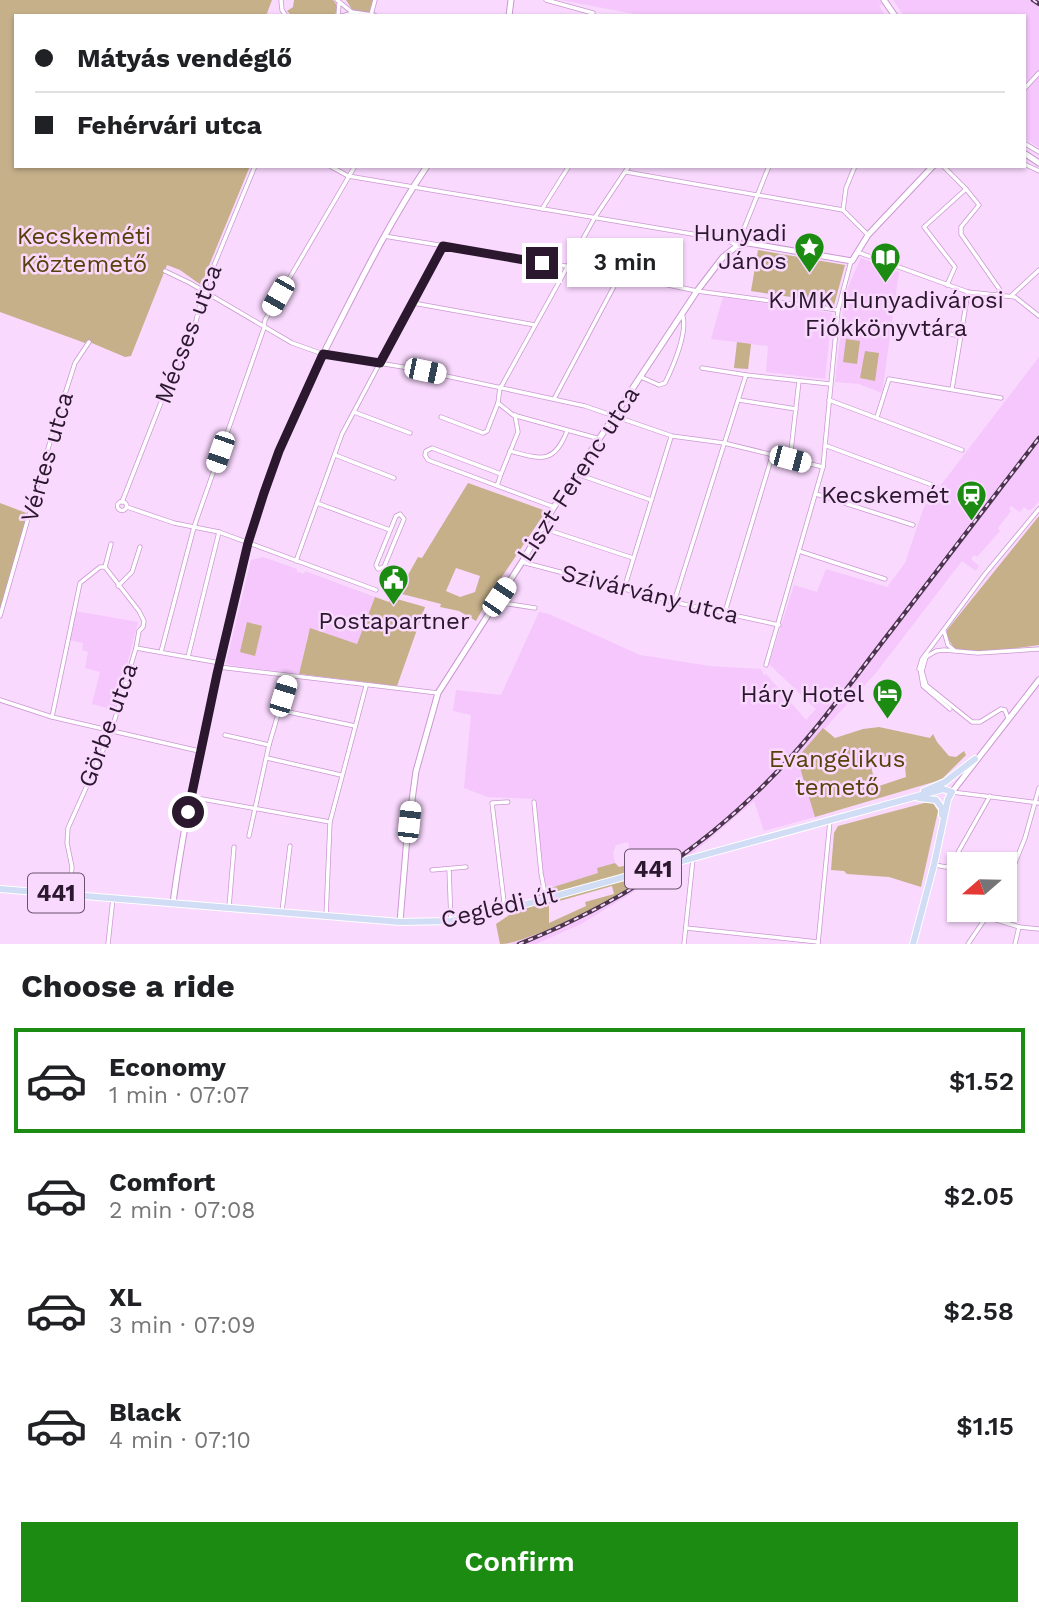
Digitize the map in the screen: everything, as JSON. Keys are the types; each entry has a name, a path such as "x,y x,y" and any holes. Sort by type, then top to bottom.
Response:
{"main road":[{"path":"903,800 944,782 975,759"},
{"name":"441","path":"903,800 943,789 952,792"},
{"path":"913,944 952,792"},
{"name":"Ceglédi út","path":"0,889 282,911 326,917 400,922 451,921 505,910 903,800"},
{"path":"903,800 936,800 942,808 942,829"}],"street":[{"path":"546,0 593,13"},
{"path":"338,1 353,13"},
{"path":"349,14 359,14"},
{"path":"1026,87 1039,74"},
{"name":"Mécses utca","path":"122,502 182,349 196,321 203,292 254,168"},
{"path":"334,168 348,176 412,188 728,240 737,246 758,244 852,261"},
{"path":"161,652 194,527 265,320 354,168"},
{"path":"173,903 191,797 219,665 248,543 264,493 279,451 323,354 383,235 426,168"},
{"path":"542,209 568,168"},
{"path":"441,417 483,433 487,431 501,387 595,217 628,168"},
{"name":"Liszt Ferenc utca","path":"400,922 416,771 438,692 522,562 554,507 696,291 723,257 737,246 768,168"},
{"path":"843,210 846,188 854,168"},
{"path":"765,665 779,625 823,467 838,310 852,261 868,236 931,168"},
{"path":"945,168 979,205 961,227 961,234 1000,290 997,296"},
{"path":"626,172 843,210 868,236"},
{"path":"947,285 956,267 924,226 966,189"},
{"path":"383,235 620,275 696,291 838,310"},
{"path":"296,561 335,455 354,412 443,246"},
{"path":"857,252 968,292 1018,299 1039,316"},
{"path":"1009,296 1039,270"},
{"path":"165,271 180,277 292,343 323,354 501,387 585,406 672,436 773,453 823,467"},
{"path":"554,399 620,275"},
{"path":"952,389 968,292"},
{"path":"412,303 535,325"},
{"name":"Liszt Ferenc utca","path":"641,377 659,385 665,383 684,332 681,314"},
{"path":"892,326 962,336"},
{"name":"Vértes utca","path":"0,616 75,363 89,342"},
{"path":"702,368 830,384"},
{"path":"674,602 747,375"},
{"path":"877,417 889,379 1001,398"},
{"path":"790,459 799,380"},
{"path":"739,400 796,408"},
{"path":"829,400 962,450"},
{"path":"498,402 504,410 515,415 600,439"},
{"path":"354,412 410,433"},
{"path":"497,486 518,432 515,415"},
{"name":"Liszt Ferenc utca","path":"510,451 533,457 549,457 561,447 567,431"},
{"path":"624,589 672,436"},
{"path":"827,446 935,486"},
{"path":"501,474 432,448 426,451 428,460 554,507"},
{"path":"725,612 773,453"},
{"path":"335,455 394,478"},
{"path":"577,474 651,500"},
{"path":"816,494 913,525"},
{"path":"127,508 125,503 118,504 118,508 123,511 127,508 174,523 219,532 376,590"},
{"path":"317,503 390,530"},
{"path":"950,709 923,687 919,668 922,659 1039,509"},
{"path":"402,515 404,519 384,567 380,570 376,565 390,530 396,516 402,515"},
{"path":"542,528 632,558"},
{"path":"188,657 219,532"},
{"path":"52,717 79,583 100,567 105,567 111,544"},
{"path":"118,586 132,572 140,547"},
{"path":"799,551 886,579"},
{"name":"Szivárvány utca","path":"522,562 674,602 779,625"},
{"name":"Görbe utca","path":"69,894 72,867 67,843 68,828 111,732 144,621 105,567"},
{"path":"496,602 535,608"},
{"path":"944,631 948,645 955,651"},
{"path":"932,646 922,675 932,691 974,722 980,722 1002,709 1008,718"},
{"path":"136,648 289,677 438,692"},
{"path":"919,668 928,656 939,650 979,653 1038,650"},
{"path":"249,836 269,745 289,677"},
{"path":"1038,803 952,792 1039,680"},
{"path":"326,917 330,822 366,686"},
{"path":"0,700 52,717 201,752"},
{"path":"279,710 355,726"},
{"path":"225,735 269,745"},
{"path":"267,758 341,775"},
{"path":"1017,857 1038,803 1039,788"},
{"path":"934,865 946,867 952,863 990,796"},
{"path":"191,797 330,822"},
{"path":"505,910 492,803 508,802"},
{"path":"534,802 546,899"},
{"path":"686,929 818,943 831,821"},
{"path":"282,911 290,846"},
{"path":"229,907 234,847"},
{"path":"684,944 693,858"},
{"path":"432,870 466,867"},
{"path":"449,869 451,921"},
{"path":"108,944 113,898"},
{"path":"968,944 983,922"},
{"path":"1003,922 1039,929"},
{"path":"1015,944 1019,927"},
{"path":"752,944 755,936"}],"shaded area":[{"path":"561,0 879,0 882,4 879,6 885,14 634,14"},
{"path":"893,0 1039,0 1039,148 1026,139 1026,14 903,14"},
{"path":"861,258 899,272 882,393 859,384 835,382 845,294"},
{"path":"723,297 832,313 825,379 766,372 768,346 751,344 748,369 734,368 737,342 711,339"},
{"path":"1039,357 1039,501 1032,509 1024,507 1020,512 1011,506 1011,511 998,528 1000,531 977,557 974,555 971,559 979,566 976,571 962,561 875,674 797,758 815,817 764,831 754,801 652,888 648,883 581,924 536,944 510,944 548,930 612,899 675,854 632,864 628,842 616,845 613,853 615,863 598,868 599,873 547,889 542,868 535,799 488,797 464,788 471,715 453,711 456,690 501,695 539,612 640,655 710,666 761,669 764,676 766,674 806,720 816,709 769,664 794,585 817,592 826,569 887,587 905,563 924,507"},
{"path":"263,557 297,569 297,572 304,574 305,571 375,597 357,644 308,634 299,674 226,663 251,560"},
{"path":"75,611 138,622 115,710 92,704 100,672 85,668 88,652 82,650 83,643 69,640"}],"green space":[{"name":"Kecskeméti Köztemető","path":"0,0 272,0 267,14 14,14 14,168 249,168 201,285 180,270 167,265 131,356 125,357 87,341 85,343 0,312"},
{"path":"294,0 333,0 337,10 335,14 290,14 287,11 293,7"},
{"path":"346,0 373,0 369,13 353,11"},
{"path":"758,250 845,265 833,309 825,308 825,302 751,291"},
{"path":"846,339 860,341 857,364 843,362"},
{"path":"737,342 751,344 748,369 734,368"},
{"path":"865,351 879,353 875,381 860,378"},
{"path":"468,483 546,511 495,587 476,621 459,611 440,607 441,604 398,593 418,557 422,558","holes":["456,568 480,576 475,592 460,597 446,591"]},
{"path":"0,503 29,514 0,609"},
{"path":"1039,516 1039,645 984,651 954,648 947,637 947,630"},
{"path":"375,597 389,602 390,597 425,607 397,686 299,674 310,628 357,644"},
{"path":"247,622 262,626 255,656 240,652"},
{"name":"Evangélikus temető","path":"879,727 930,738 933,734 949,756 956,757 964,751 966,755 937,781 815,817 797,758 823,728 835,738","holes":["904,755 906,777 876,787 869,758"]},
{"path":"928,802 933,803 938,811 921,887 889,877 831,870 834,833 838,826"},
{"path":"675,854 674,859 590,910 537,934 500,944 496,924 547,889 598,873 597,868 615,863 619,867","holes":["612,886 614,894 585,902 586,906 549,923 549,904"]}],"railway":[{"path":"1033,0 1039,4"},
{"path":"519,944 621,895 684,854 743,806 803,743 834,705 1039,438"},
{"path":"932,499 933,503"}],"place":[{"name":"Hunyadi János","path":"810,274"},
{"name":"KJMK Hunyadivárosi Fiókkönyvtára","path":"886,285"},
{"name":"Kecskemét","path":"972,522"},
{"name":"Postapartner","path":"394,606"},
{"name":"Háry Hotel","path":"887,721"}],"route":[{"path":"188,812 248,543 279,451 323,354 380,363 443,246 542,263"}]}
